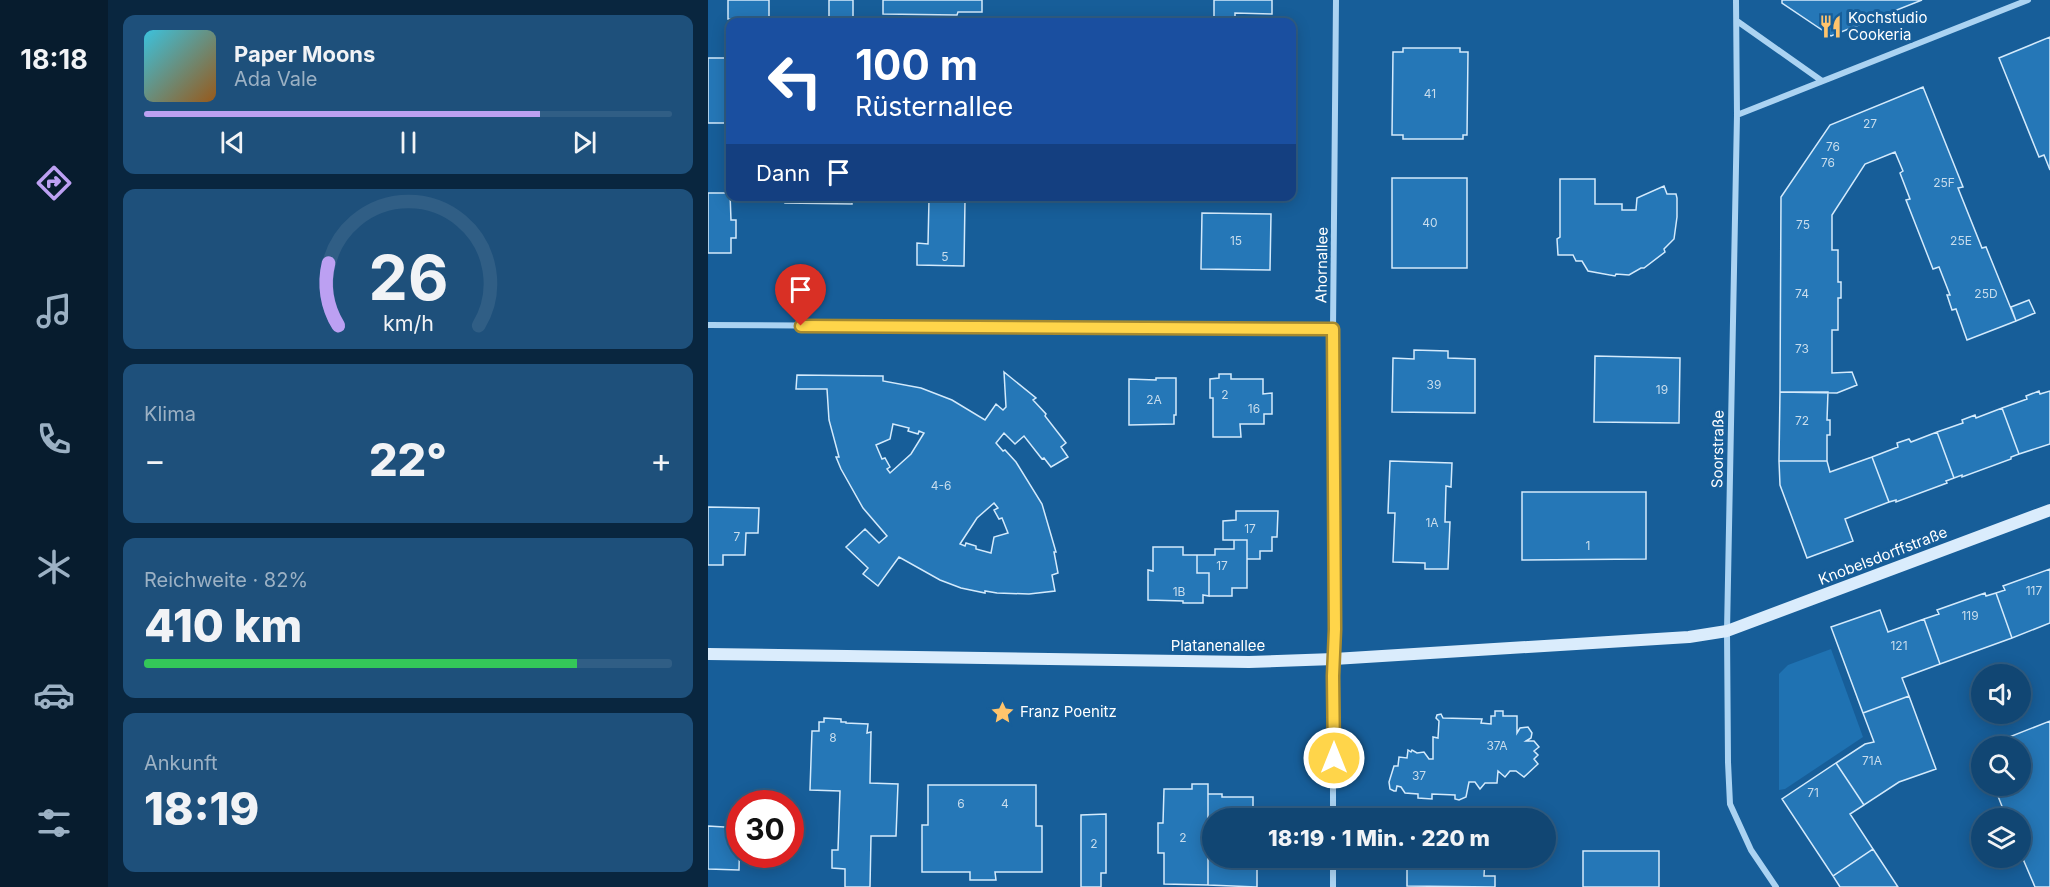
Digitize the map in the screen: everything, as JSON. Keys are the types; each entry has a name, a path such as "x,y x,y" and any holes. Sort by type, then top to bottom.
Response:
{"street":[{"name":"Ahornallee","path":"1333,808 1333,329 1336,0"},
{"name":"Soorstraße","path":"1736,0 1737,116 1727,631 1730,804 1751,850 1776,887"},
{"path":"1737,116 2028,0"},
{"path":"1737,21 1822,81"},
{"path":"708,325 1333,329"},
{"name":"Knobelsdorffstraße","path":"1727,631 2050,510"},
{"name":"Platanenallee","path":"708,654 1249,662 1671,639 1727,631"},
{"path":"1333,868 1333,887"}],"shaded area":[{"path":"1831,649 1863,737 1785,789 1779,790 1779,674 1788,665"}],"building":[{"path":"728,0 769,0 769,18 728,18"},
{"path":"829,0 853,0 853,18 829,18"},
{"path":"883,0 982,0 982,12 958,12 957,15 883,14"},
{"path":"1214,0 1272,0 1272,14 1235,13 1235,18 1214,18"},
{"path":"1782,0 1922,0 1831,36 1782,3"},
{"path":"2050,37 2050,170 2044,155 2039,157 1999,58"},
{"path":"1403,48 1460,48 1460,52 1468,52 1467,135 1463,135 1463,139 1403,139 1403,135 1392,135 1393,52 1403,52"},
{"path":"708,58 726,58 726,123 708,123"},
{"path":"1923,87 1963,187 1958,188 1982,248 1986,247 2016,321 1967,340 1956,309 1952,310 1947,295 1950,295 1939,267 1933,269 1906,200 1910,199 1900,173 1903,171 1895,152 1865,164 1832,215 1832,250 1838,250 1838,282 1841,282 1841,298 1838,298 1838,330 1832,330 1832,373 1852,372 1857,385 1837,393 1780,392 1781,197 1830,125"},
{"path":"1392,178 1467,178 1467,268 1392,268"},
{"path":"1560,179 1595,179 1595,204 1622,204 1622,210 1636,210 1637,198 1664,186 1667,194 1676,194 1677,198 1674,239 1664,249 1665,252 1644,268 1629,275 1616,274 1615,276 1588,271 1582,261 1576,261 1573,255 1558,255"},
{"path":"708,193 726,193 726,201 730,201 731,220 736,220 736,238 731,238 731,253 708,253"},
{"path":"785,201 852,201 852,204 785,203"},
{"path":"929,201 965,201 964,266 917,265 917,243 928,244"},
{"path":"1202,213 1271,214 1270,270 1201,269"},
{"path":"2029,300 2035,313 2016,321 2011,307"},
{"path":"1414,350 1448,351 1448,358 1475,359 1475,413 1392,412 1393,358 1414,359"},
{"path":"1595,356 1680,358 1679,423 1594,422"},
{"path":"1004,372 1036,398 1033,400 1066,443 1061,447 1068,457 1051,467 1024,436 1015,444 1004,433 996,443 1016,462 1042,504 1056,552 1054,552 1058,573 1052,575 1055,591 1029,594 985,591 985,593 961,588 940,580 899,557 878,586 863,574 868,568 846,547 865,529 879,543 887,536 863,508 836,457 839,457 829,420 827,389 796,389 797,375 883,376 883,381 921,388 952,400 985,420 996,404 1003,410 1006,407","holes":["893,424 909,428 908,431 918,434 919,431 924,433 911,454 890,473 887,469 890,467 885,458 882,459 876,445 890,439","994,503 998,508 994,510 999,519 1002,518 1008,533 994,537 991,553 976,549 976,546 966,543 965,546 960,544 977,518"]},
{"path":"1219,374 1231,374 1231,379 1263,379 1263,394 1272,393 1272,414 1264,414 1264,424 1240,424 1241,437 1213,437 1213,398 1210,398 1210,379 1219,378"},
{"path":"1156,378 1176,378 1174,424 1129,425 1129,379 1156,380"},
{"path":"2039,391 2040,394 2050,391 2050,444 2019,454 2002,408 2027,399 2026,396"},
{"path":"1780,392 1828,392 1827,420 1830,420 1830,435 1827,435 1827,461 1779,461"},
{"path":"2002,408 2019,454 2011,459 1954,478 1937,432 1963,423 1962,420 1975,415 1976,418"},
{"path":"1937,432 1954,478 1946,481 1947,483 1896,502 1896,500 1889,502 1872,457 1898,447 1897,443 1909,439 1911,442"},
{"path":"1872,457 1889,502 1845,519 1853,541 1807,558 1780,485 1779,461 1827,461 1830,472"},
{"path":"1390,461 1452,463 1451,487 1446,486 1445,522 1450,522 1448,569 1425,569 1425,563 1393,562 1395,513 1388,513"},
{"path":"1522,492 1646,492 1646,559 1522,560"},
{"path":"708,507 759,508 758,533 746,533 745,555 723,555 723,565 708,565"},
{"path":"1236,511 1278,511 1277,537 1272,537 1272,551 1260,551 1260,559 1247,559 1247,540 1223,540 1223,521 1236,520"},
{"path":"1234,540 1247,540 1247,588 1232,588 1232,596 1209,596 1209,573 1197,573 1197,555 1215,555 1215,549 1234,549"},
{"path":"1153,547 1183,547 1183,555 1197,555 1197,573 1209,573 1209,596 1203,595 1203,603 1148,600 1148,570 1153,571"},
{"path":"2050,569 2050,623 2012,638 1996,593 2005,590 2003,586"},
{"path":"1985,593 1986,596 1996,593 2012,638 1940,664 1924,619 1939,614 1937,610"},
{"path":"1880,610 1888,632 1924,619 1940,664 1902,678 1909,696 1863,713 1831,627"},
{"path":"1909,696 1936,769 1899,782 1864,805 1836,763 1865,744 1874,742 1863,713"},
{"path":"1495,711 1503,711 1503,716 1517,716 1517,733 1520,728 1528,727 1532,733 1531,738 1526,741 1534,741 1539,747 1534,751 1538,755 1534,759 1538,764 1524,777 1516,771 1510,771 1505,777 1498,771 1497,783 1485,783 1480,789 1475,782 1469,782 1466,797 1459,800 1455,799 1455,795 1432,794 1432,799 1418,798 1418,794 1405,793 1401,787 1397,786 1396,791 1390,789 1389,782 1394,766 1398,766 1399,757 1407,758 1408,750 1417,753 1424,752 1429,759 1433,759 1433,737 1438,738 1437,715 1441,714 1443,718 1482,719 1481,723 1491,724 1491,716 1495,716"},
{"path":"824,718 841,719 841,722 846,723 868,724 867,733 871,732 870,783 898,784 896,836 871,836 870,887 845,887 845,869 832,868 832,850 838,850 840,791 810,790 812,731 819,731 819,722 824,722"},
{"path":"2050,721 2050,887 2035,887 2027,868 2031,868 2031,808 2003,808 1998,796 2031,796 2031,736 2012,736"},
{"path":"1836,763 1864,805 1850,814 1873,849 1833,876 1782,799"},
{"path":"1192,784 1208,784 1208,808 1202,808 1202,868 1208,868 1208,885 1164,884 1164,853 1158,853 1158,823 1163,823 1164,789 1192,789"},
{"path":"928,785 1036,785 1036,826 1042,826 1042,872 995,872 996,880 970,880 970,872 922,872 922,825 928,825"},
{"path":"1208,794 1222,794 1222,797 1253,797 1253,808 1208,808"},
{"path":"1106,814 1106,873 1101,873 1101,887 1081,887 1081,815"},
{"path":"708,826 726,827 726,868 739,868 739,870 708,869"},
{"path":"1873,849 1898,887 1840,887 1833,876"},
{"path":"1583,851 1659,851 1659,887 1583,887"},
{"path":"1208,868 1257,868 1257,887 1208,885"},
{"path":"1407,868 1484,868 1484,876 1495,876 1495,887 1407,886"}],"place":[{"name":"Kochstudio Cookeria","path":"1830,27"},
{"name":"Franz Poenitz","path":"1002,712"}],"route":[{"path":"801,326 1333,329 1334,758"}]}
